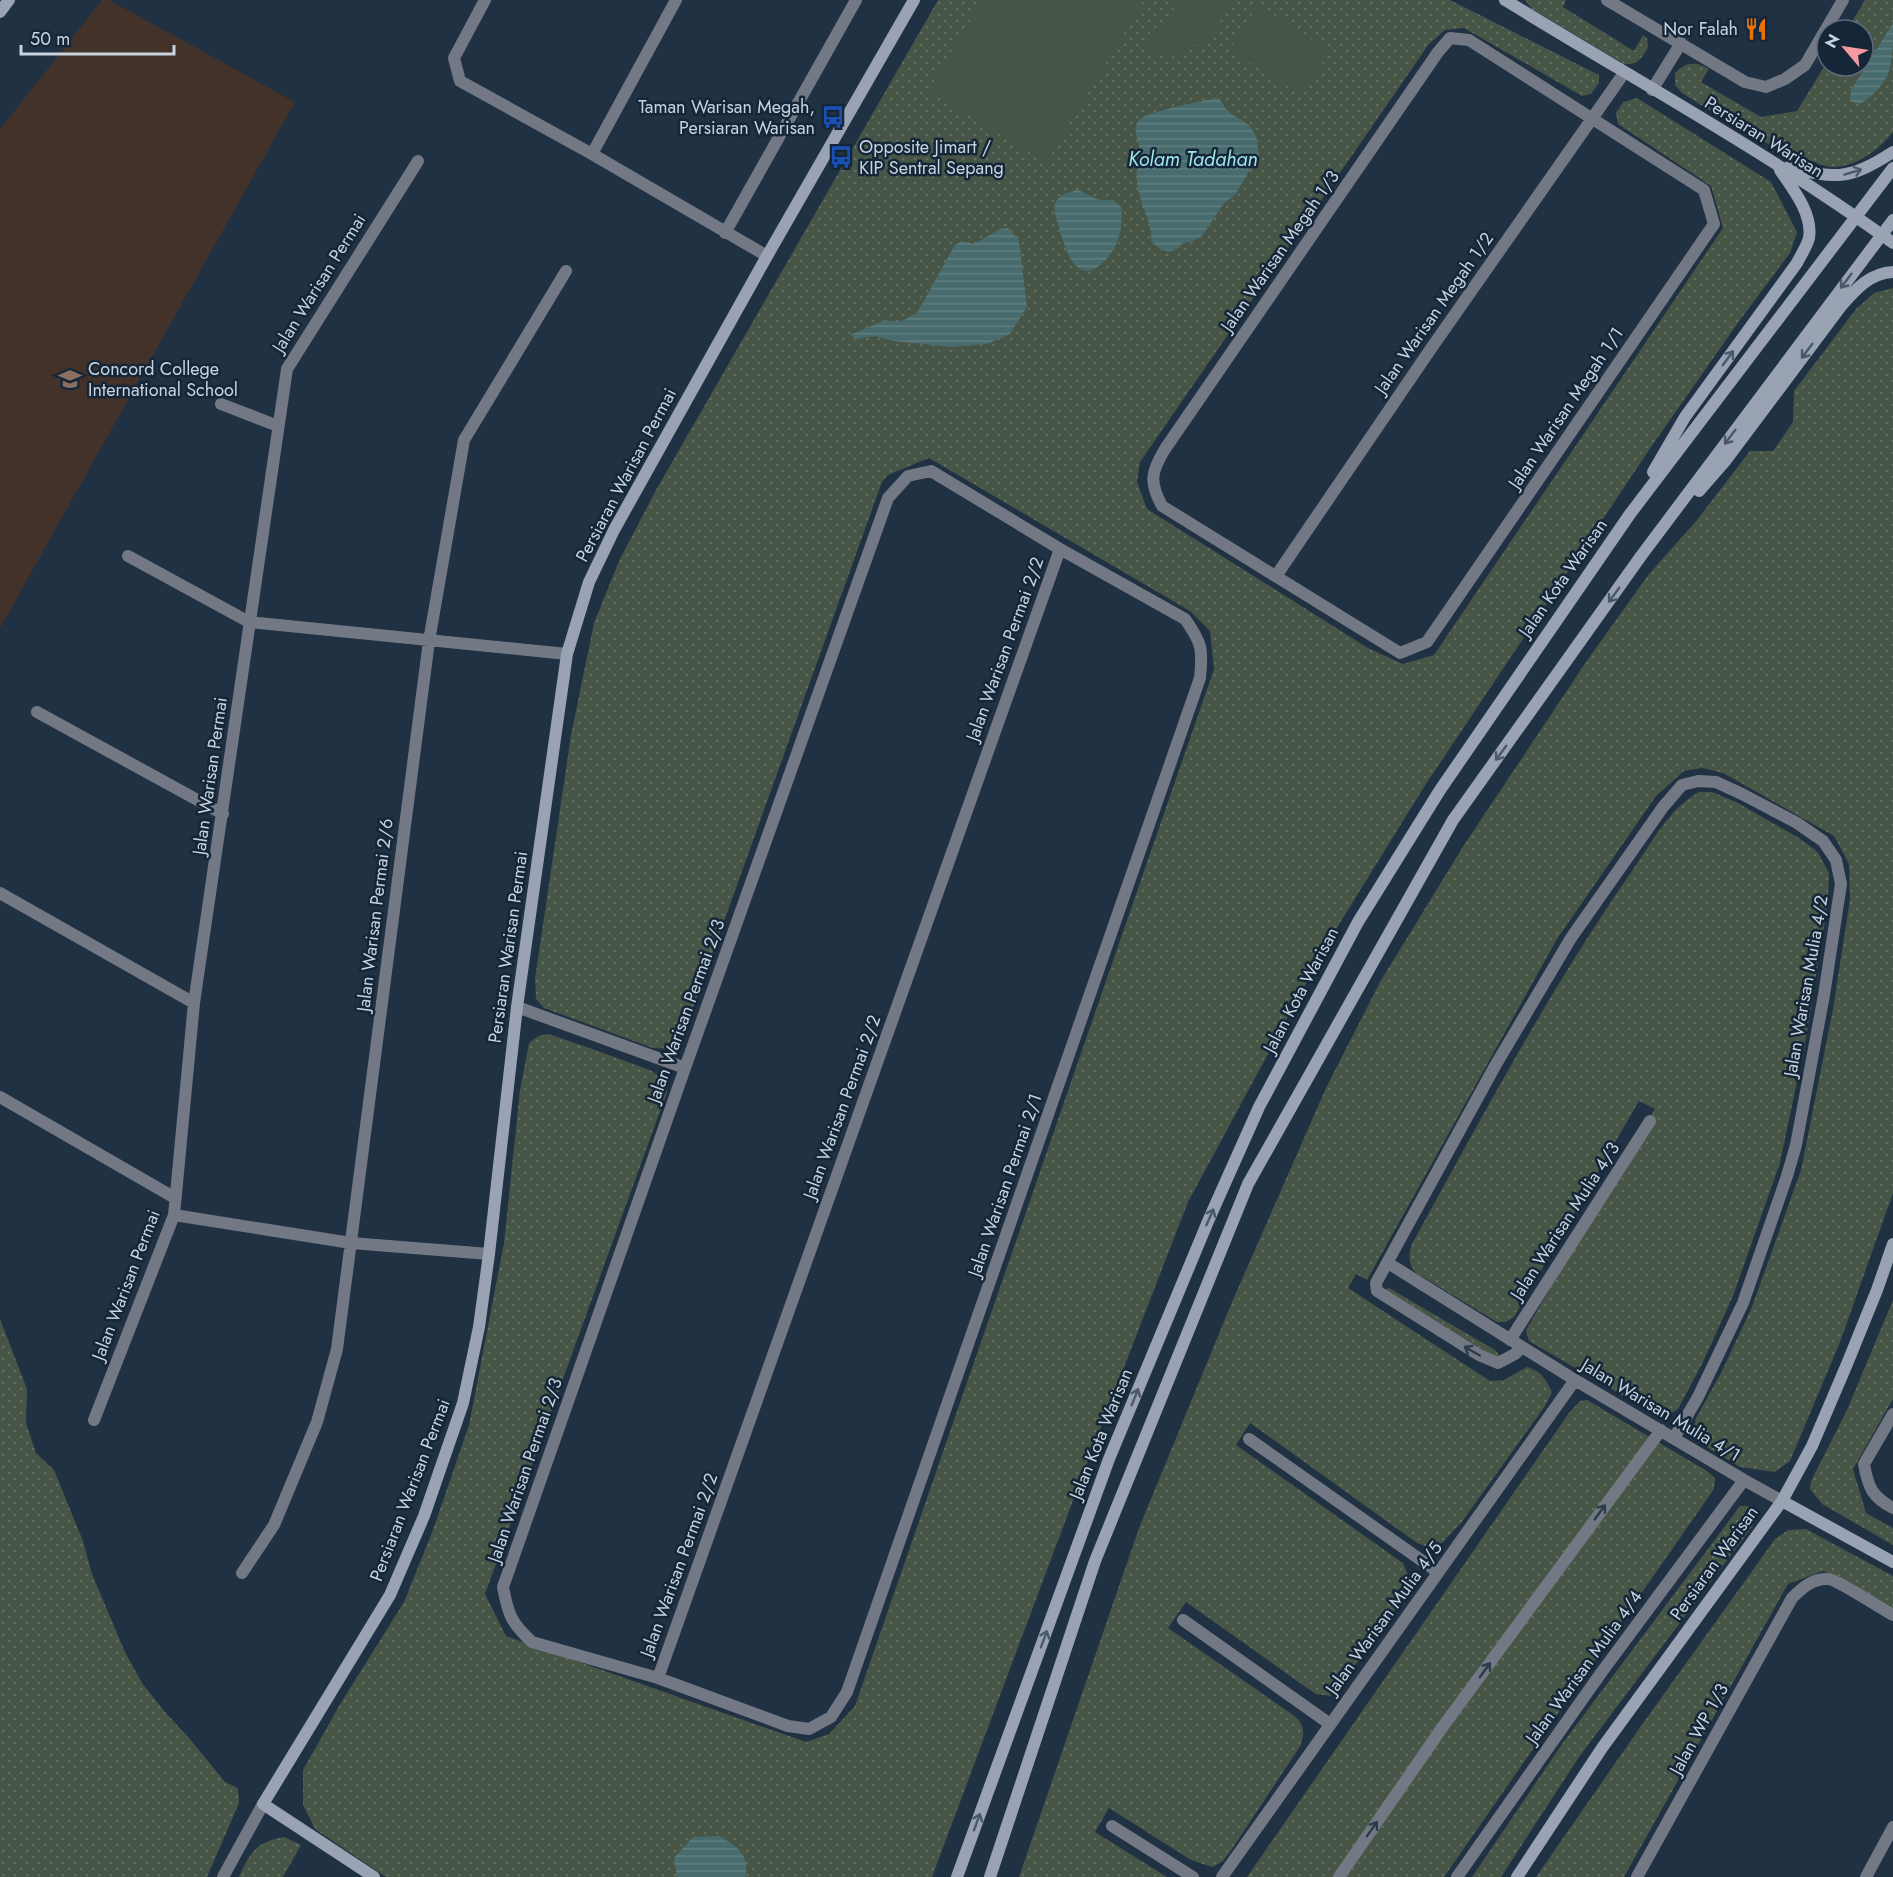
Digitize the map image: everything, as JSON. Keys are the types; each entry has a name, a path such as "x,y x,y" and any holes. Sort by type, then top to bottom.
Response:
{"street":[{"path":"0,12 9,0"},
{"path":"485,0 454,58 460,81 592,154 767,256"},
{"path":"592,154 676,0"},
{"path":"725,233 856,0"},
{"name":"Persiaran Warisan Permai","path":"263,1804 390,1595 408,1557 464,1403 489,1254 517,1007 567,654 589,582 614,530 767,256 914,0"},
{"path":"1505,0 1652,90 1681,43"},
{"path":"1607,0 1745,82 1766,87 1785,79 1804,65 1843,0"},
{"name":"Jalan Warisan Megah 1/3","path":"1276,576 1162,506 1155,494 1152,479 1154,467 1438,52 1450,39 1468,40 1592,118"},
{"name":"Jalan Warisan Megah 1/2","path":"1276,576 1423,360 1624,73"},
{"name":"Persiaran Warisan","path":"1652,90 1776,164 1893,243"},
{"name":"Jalan Warisan Megah 1/1","path":"1276,576 1400,652 1427,642 1714,224 1704,190 1592,118"},
{"path":"1776,164 1832,177 1849,174 1872,165 1893,152"},
{"name":"Jalan Warisan Permai","path":"94,1420 174,1215 194,1003 287,369 418,160"},
{"path":"1629,514 1685,417 1797,263 1809,240 1810,225 1805,213 1795,192 1776,164"},
{"path":"1856,216 1893,168"},
{"name":"Jalan Kota Warisan","path":"957,1877 1109,1459 1209,1219 1259,1107 1358,922 1440,790 1629,514 1856,216"},
{"path":"990,1877 1095,1561 1248,1184 1453,820 1641,556 1893,219"},
{"name":"Jalan Warisan Permai 2/6","path":"242,1573 274,1525 317,1422 337,1349 429,641 464,440 566,271"},
{"path":"1641,556 1726,460 1859,285 1881,272 1893,272"},
{"path":"221,404 278,426"},
{"name":"Jalan Warisan Permai 2/3","path":"658,1678 532,1642 517,1628 508,1611 503,1587 685,1068 888,498 908,476 931,471 1060,549"},
{"name":"Jalan Warisan Permai 2/1","path":"658,1678 788,1725 809,1729 831,1717 847,1692 1200,678 1203,654 1198,637 1185,619 1060,549"},
{"name":"Jalan Warisan Permai 2/2","path":"658,1678 1060,549"},
{"path":"128,556 249,622 567,654"},
{"path":"37,712 223,814"},
{"name":"Jalan Warisan Mulia 4/2","path":"1389,1263 1495,1066 1571,938 1663,807 1682,785 1698,781 1716,782 1797,823 1823,841 1836,860 1841,884 1824,995 1796,1145 1781,1196 1743,1303 1698,1396 1674,1438"},
{"path":"0,893 194,1003"},
{"path":"517,1007 685,1068"},
{"path":"0,1097 175,1198"},
{"name":"Jalan Warisan Mulia 4/3","path":"1510,1340 1650,1121"},
{"path":"174,1215 351,1243 489,1254"},
{"name":"Persiaran Warisan","path":"1517,1877 1602,1748 1782,1501 1812,1446 1847,1365 1893,1244"},
{"path":"1389,1263 1377,1283 1377,1291 1422,1321 1479,1355 1498,1363 1515,1354 1522,1347"},
{"name":"Jalan Warisan Mulia 4/1","path":"1389,1263 1575,1380 1782,1501"},
{"name":"Jalan Warisan Mulia 4/5","path":"1222,1877 1575,1380"},
{"path":"1893,1414 1864,1464 1868,1482 1878,1500 1893,1508"},
{"path":"1339,1877 1444,1725 1661,1430"},
{"path":"1249,1439 1438,1572"},
{"name":"Jalan Warisan Mulia 4/4","path":"1457,1877 1601,1673 1744,1480"},
{"path":"1782,1501 1893,1562"},
{"name":"Jalan WP 1/3","path":"1637,1877 1792,1598 1804,1586 1816,1580 1830,1578 1893,1615"},
{"path":"1183,1620 1330,1724"},
{"path":"223,1877 263,1804 374,1877"},
{"path":"1112,1826 1193,1877"},
{"path":"1866,1877 1893,1827"}],"shaded area":[{"name":"Concord College International School","path":"102,0 109,0 295,102 0,628 0,129"},
{"path":"938,0 1450,0 1599,75 1599,83 1591,94 1582,96 1464,28 1445,30 1429,44 1140,462 1137,482 1147,509 1368,648 1403,664 1434,655 1723,228 1711,186 1618,124 1616,113 1623,102 1637,98 1771,182 1797,232 1790,253 1651,447 1424,787 1330,939 1188,1202 1092,1450 932,1877 386,1877 315,1829 303,1805 303,1770 339,1706 404,1602 433,1530 469,1425 504,1243 520,1090 529,1043 538,1036 549,1034 598,1051 652,1071 661,1078 667,1092 485,1594 506,1636 806,1742 829,1734 855,1706 1214,669 1210,631 1190,611 929,458 888,475 882,482 682,1038 670,1049 653,1048 544,1008 536,999 535,979 571,735 594,623 619,561 656,490"},
{"path":"982,0 1144,0 1046,162 928,91"},
{"path":"1177,0 1231,1 1217,26 1202,41 1183,53 1164,56 1155,52 1147,44 1150,33 1172,13"},
{"path":"1525,0 1566,0 1563,7 1634,51 1643,35 1647,38 1648,47 1639,60 1632,64 1624,64 1532,9"},
{"path":"1865,0 1893,0 1893,132 1866,157 1849,164 1840,167 1822,165 1775,147 1682,93 1675,85 1675,73 1679,69 1691,64 1699,65 1709,69 1701,82 1761,117 1797,111 1817,78 1875,78 1875,18 1854,18"},
{"path":"1258,5 1330,51 1302,95 1230,50"},
{"path":"1893,288 1893,1193 1840,1342 1790,1461 1775,1472 1740,1467 1702,1444 1694,1428 1696,1418 1721,1373 1752,1307 1801,1170 1833,1009 1850,899 1849,864 1834,836 1723,773 1702,768 1684,771 1656,796 1557,939 1367,1280 1356,1274 1348,1288 1490,1381 1504,1380 1527,1367 1536,1371 1545,1379 1552,1392 1545,1406 1461,1523 1442,1543 1428,1547 1417,1543 1250,1423 1236,1445 1403,1563 1408,1579 1405,1595 1331,1696 1316,1694 1186,1602 1168,1628 1296,1717 1303,1730 1301,1745 1232,1849 1222,1862 1212,1867 1191,1860 1109,1808 1095,1832 1167,1877 1019,1877 1139,1528 1232,1302 1326,1088 1380,982 1464,845 1588,659 1649,574 1697,520 1750,451 1773,451 1793,422 1794,391 1856,309 1874,293"},
{"path":"1699,792 1712,792 1736,802 1814,849 1829,873 1828,902 1806,1038 1780,1163 1733,1296 1703,1362 1678,1409 1668,1415 1658,1416 1529,1341 1526,1330 1655,1109 1639,1101 1514,1317 1506,1322 1497,1322 1416,1273 1411,1266 1409,1256 1412,1244 1464,1149 1572,962 1661,827 1679,807"},
{"path":"1389,1288 1495,1350 1500,1356 1493,1357 1385,1292"},
{"path":"1893,1300 1893,1399 1853,1469 1866,1513 1893,1528 1893,1545 1822,1504 1810,1489 1811,1481 1847,1410"},
{"path":"0,1319 27,1389 26,1423 36,1453 54,1470 83,1541 92,1574 125,1652 142,1683 164,1711 225,1782 238,1788 239,1803 207,1877 0,1877"},
{"path":"1587,1400 1707,1471 1715,1478 1714,1489 1444,1877 1247,1877 1569,1413 1580,1401"},
{"path":"1740,1506 1747,1506 1755,1510 1757,1516 1752,1527 1579,1757 1501,1877 1472,1877 1562,1744"},
{"path":"1806,1529 1893,1576 1893,1609 1823,1571 1788,1584 1624,1877 1536,1877 1775,1539 1788,1530"},
{"path":"284,1837 301,1845 283,1877 239,1877 255,1849 274,1839"}],"water":[{"path":"1893,23 1891,61 1885,80 1871,96 1860,104 1850,101 1851,90 1859,78 1875,78 1875,52"},
{"name":"Kolam Tadahan","path":"1219,98 1227,111 1249,125 1256,136 1259,155 1235,195 1224,203 1202,236 1183,243 1175,250 1163,250 1151,241 1149,224 1138,190 1137,124 1139,120 1152,113"},
{"name":"Kolam Tadahan","path":"1078,190 1099,200 1113,200 1121,207 1122,220 1116,245 1099,266 1090,270 1082,270 1070,258 1055,213 1055,204 1059,198"},
{"path":"1008,228 1019,240 1027,307 1010,334 987,344 952,347 894,341 875,336 856,339 850,335 885,320 900,322 917,313 955,245 962,241 974,244 1000,229"},
{"path":"719,1836 741,1852 746,1863 745,1877 677,1877 674,1858 693,1837"}],"place":[{"name":"Nor Falah","path":"1756,29"},
{"name":"Taman Warisan Megah, Persiaran Warisan","path":"833,117"},
{"name":"Opposite Jimart / KIP Sentral Sepang","path":"841,157"},
{"name":"Concord College International School","path":"70,379"}]}
